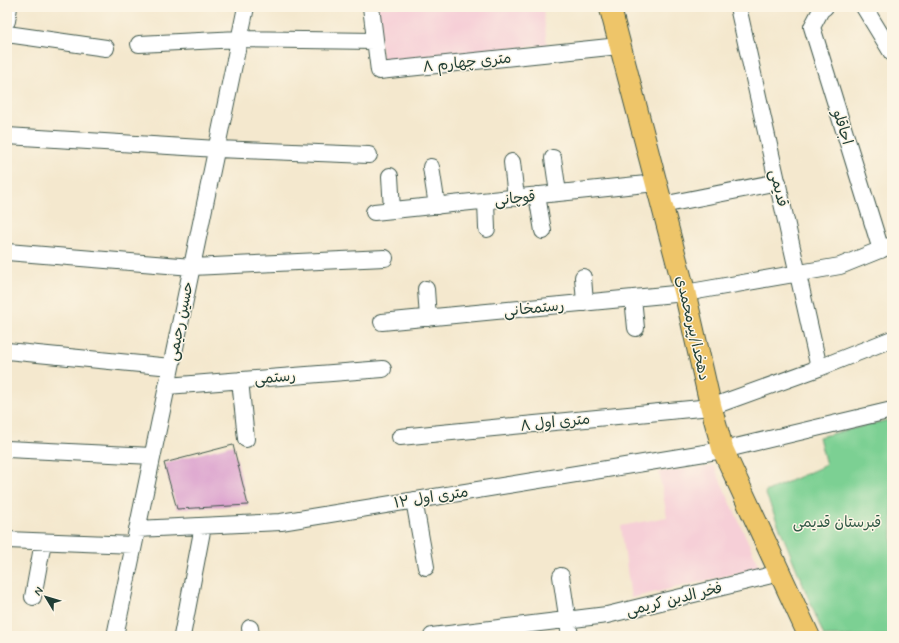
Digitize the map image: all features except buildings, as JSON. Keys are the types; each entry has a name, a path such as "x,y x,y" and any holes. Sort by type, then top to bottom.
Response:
{"main road":[{"name":"دهخدا/پیرمحمدی","path":"610,7 685,293 711,407 723,450 810,636"}],"street":[{"path":"7,21 9,7"},
{"name":"حسین رحیمی","path":"115,636 246,7"},
{"name":"۸ متری چهارم","path":"370,7 379,71 619,46"},
{"name":"قدیمی","path":"738,7 819,368"},
{"name":"اجاقلو","path":"825,7 821,10 812,27 886,248"},
{"path":"864,7 892,53"},
{"path":"7,34 106,48"},
{"path":"139,44 239,39 375,41"},
{"path":"7,136 216,149 368,155"},
{"path":"553,158 558,193"},
{"path":"512,162 516,198"},
{"path":"431,166 437,206"},
{"path":"390,176 392,210"},
{"path":"662,205 778,182"},
{"name":"قوچانی","path":"374,212 656,183"},
{"path":"538,195 543,231"},
{"path":"486,201 487,228"},
{"name":"رستمخانی","path":"382,322 685,293 840,266 886,248"},
{"path":"7,252 192,267 385,258"},
{"path":"583,277 584,303"},
{"path":"426,289 428,318"},
{"path":"633,298 636,328"},
{"name":"۸ متری اول","path":"400,438 711,407 819,368 892,339"},
{"path":"7,351 171,368"},
{"name":"رستمی","path":"167,386 383,369"},
{"path":"240,380 246,439"},
{"name":"۱۲ متری اول","path":"137,529 281,522 723,450 892,410"},
{"path":"7,449 152,456"},
{"path":"414,500 426,567"},
{"path":"182,636 203,526"},
{"path":"7,540 134,545"},
{"path":"33,597 43,542"},
{"name":"فخر الدین کریمی","path":"432,636 607,615 780,573"},
{"path":"561,576 570,636"}],"shaded area":[{"path":"377,7 543,7 547,45 382,61"},
{"path":"714,466 760,568 631,598 621,526 667,517 659,472"}],"green space":[{"name":"قبرستان قدیمى","path":"892,419 892,636 824,636 765,492 826,465 819,437"}]}
